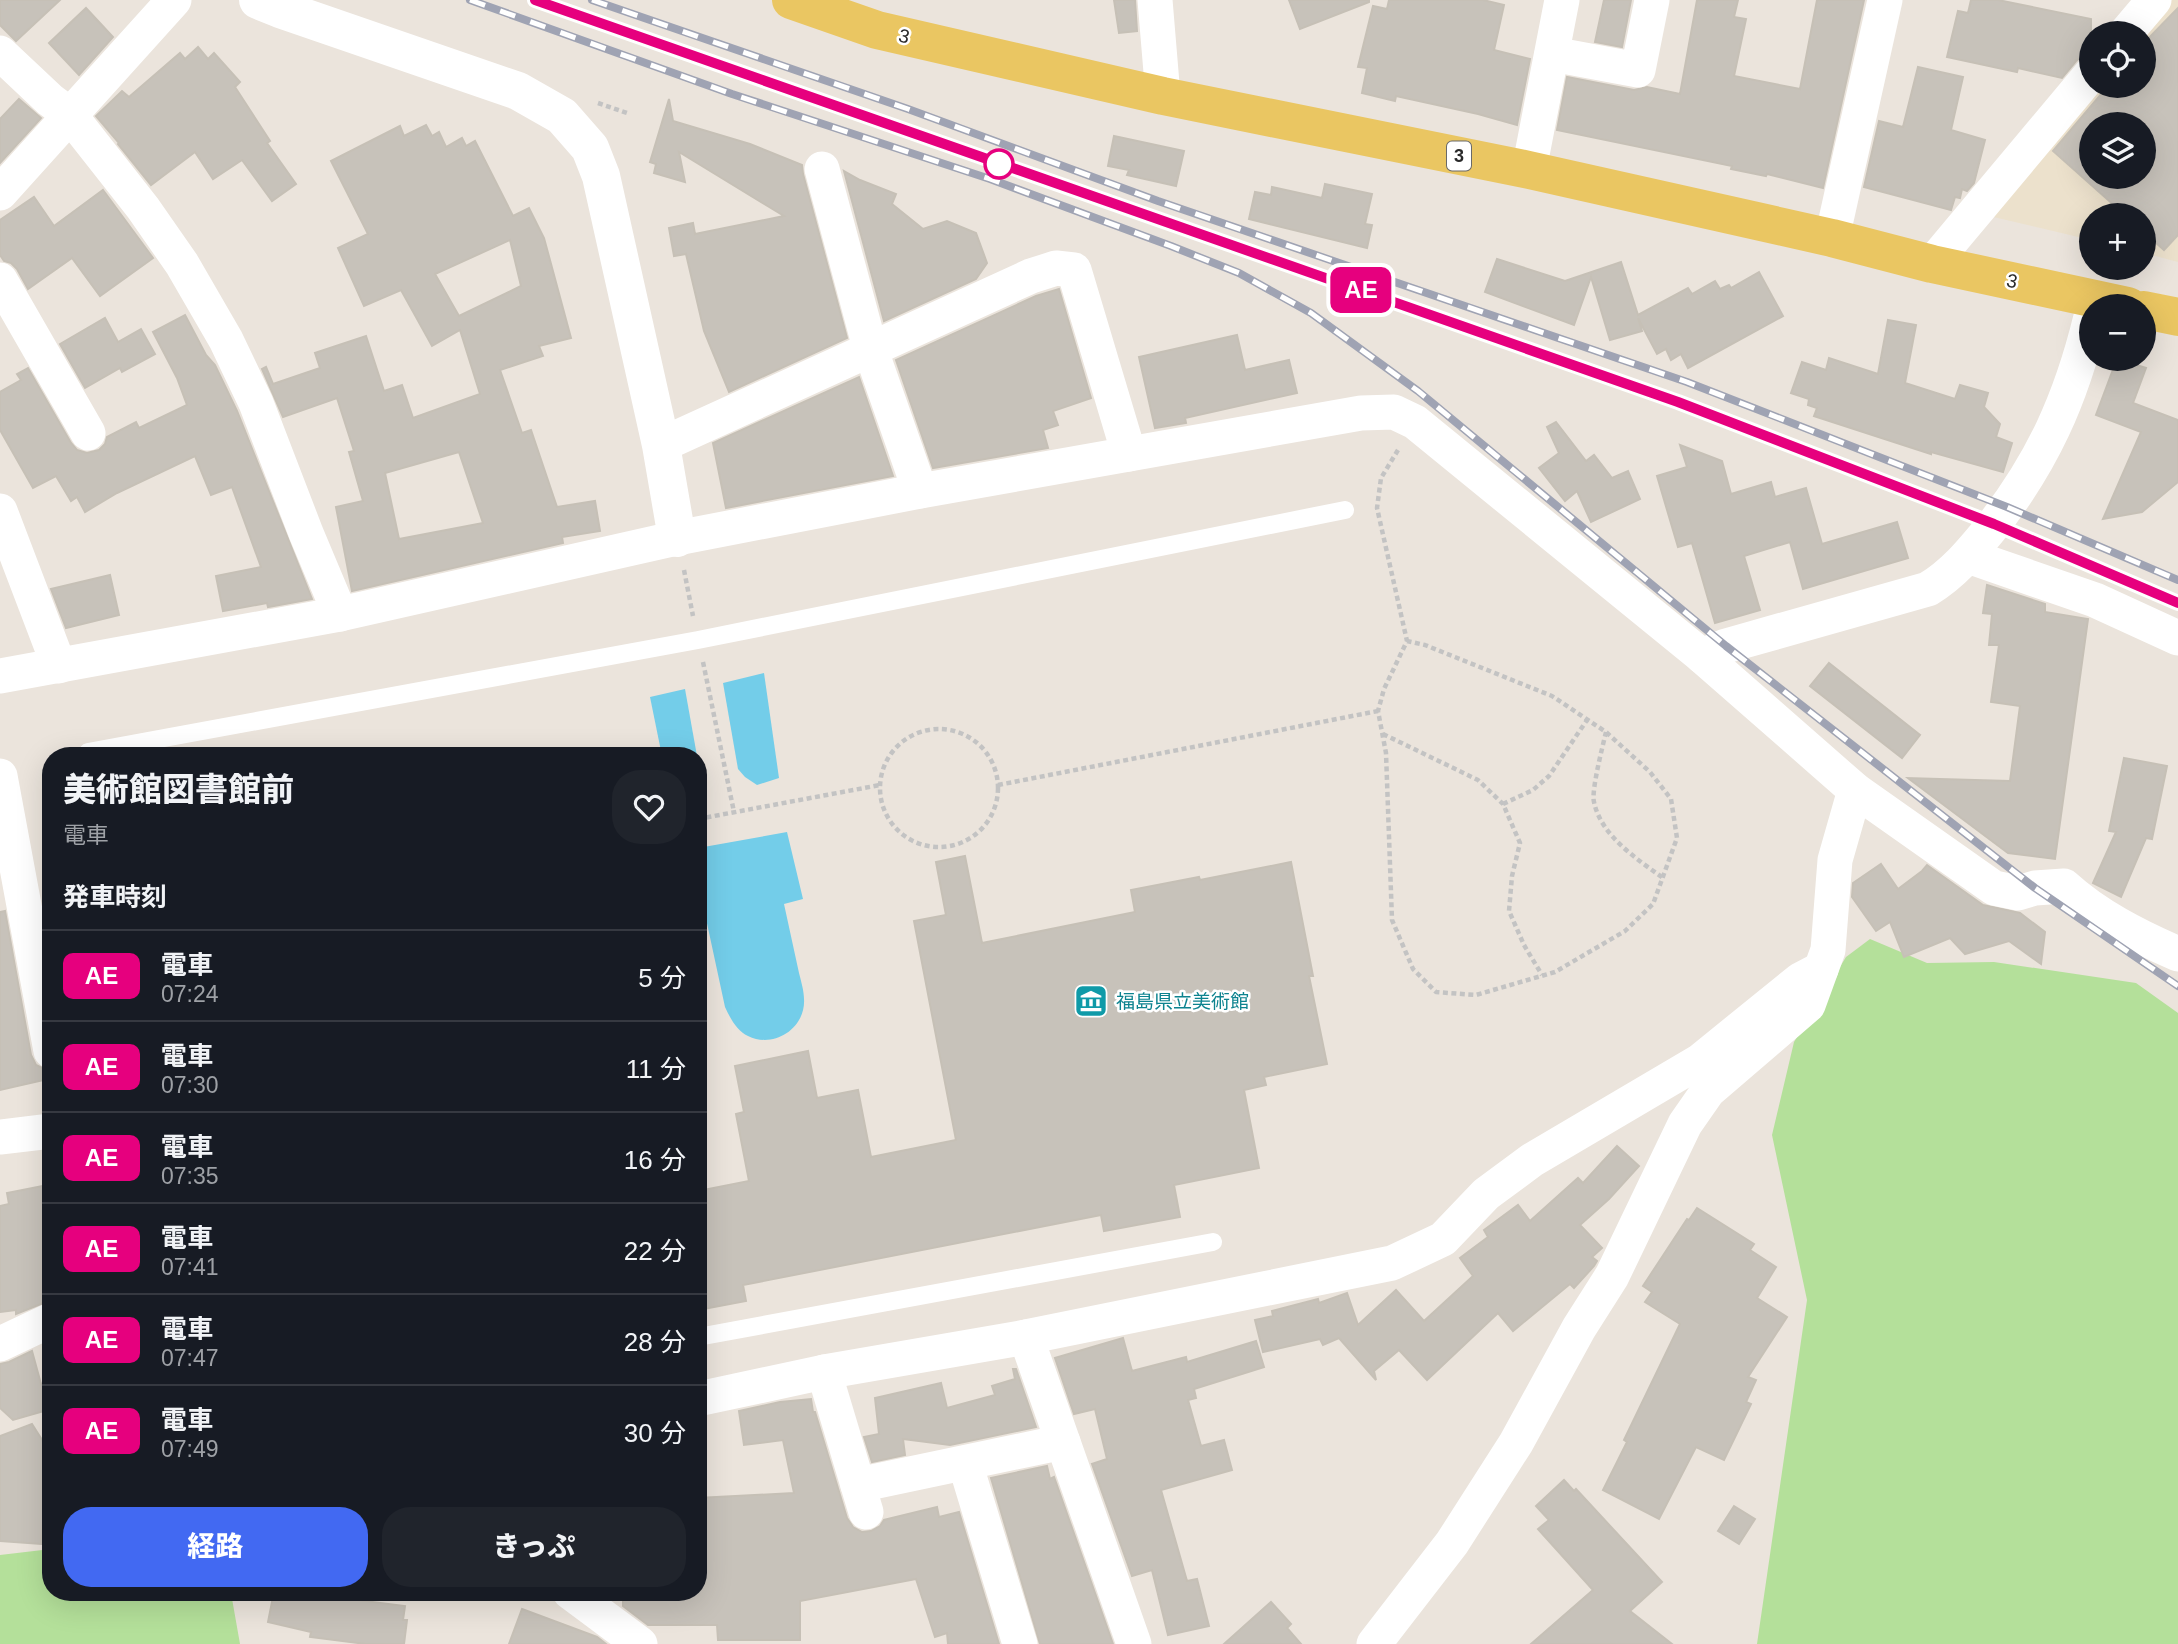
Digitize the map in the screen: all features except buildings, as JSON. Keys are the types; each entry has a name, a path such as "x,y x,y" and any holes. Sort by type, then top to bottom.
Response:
{"main road":[{"name":"3","path":"791,0 877,30 1163,96 1530,170 1832,238 2079,301"},
{"path":"2156,312 2178,317"}],"street":[{"path":"0,192 174,0"},
{"path":"258,0 518,91 562,116 590,148 601,176 661,445 677,538"},
{"path":"1155,0 1163,96"},
{"path":"1530,170 1562,0"},
{"path":"1552,54 1638,69 1652,0"},
{"path":"1832,238 1885,0"},
{"path":"2136,21 2154,0"},
{"path":"0,53 69,114 143,208 226,340 256,403 340,614"},
{"path":"1932,264 2079,88"},
{"path":"822,169 870,348 920,491"},
{"path":"661,445 870,348 1031,276 1056,268 1074,270 1129,454"},
{"path":"0,280 88,433"},
{"path":"1702,656 1726,646 1928,589 1948,576 1968,556 2032,471 2053,432 2079,362"},
{"path":"0,676 340,614 677,538 920,491 1361,413 1394,412 1415,422 1702,656 1855,790 1994,888 2018,893 2035,888 2064,886 2083,903 2123,928 2178,954"},
{"path":"0,511 59,666"},
{"path":"1968,556 2095,600 2178,638"},
{"path":"0,776 42,1002"},
{"path":"1374,1644 1452,1543 1516,1443 1579,1328 1612,1276 1685,1124 1707,1091 1808,1005 1828,950 1835,860 1855,790"},
{"path":"707,1397 824,1372 1026,1337 1392,1263 1443,1239 1486,1194 1532,1160 1700,1061 1800,980 1821,969"},
{"path":"0,1137 42,1132"},
{"path":"0,1344 42,1324"},
{"path":"1026,1337 1133,1644"},
{"path":"824,1372 862,1499 965,1462 1063,1441"},
{"path":"965,1462 1020,1644"},
{"path":"582,1601 639,1644"}],"lane":[{"path":"115,747 698,640 1345,510"},
{"path":"707,1336 1213,1242"}],"path":[{"path":"1407,641 1425,645 1552,696 1606,732 1650,772 1671,799 1678,838 1653,904 1625,931 1555,972 1476,995 1436,992 1413,970 1392,920 1386,753 1377,712 1384,689 1407,641 1377,508 1381,478 1415,422"},
{"path":"677,538 734,812"},
{"path":"998,785 1377,712"},
{"path":"1503,804 1533,790 1549,776 1587,720"},
{"path":"936,729 953,730 969,737 982,747 992,760 998,785 996,807 978,834 949,847 931,847 914,843 899,833 888,819 881,803 880,785 883,768 891,753 904,741 919,733 936,729"},
{"path":"1606,732 1593,800 1604,826 1633,856 1663,878"},
{"path":"1382,734 1478,780 1503,804 1520,843 1512,876 1509,911 1524,945 1542,975"},
{"path":"707,817 880,785"}],"shaded area":[{"path":"2172,0 2178,0 2178,262 2156,256 2156,203 2079,203 2079,237 1985,215 2087,98 2156,98 2156,21 2154,21"}],"green space":[{"path":"1870,939 1927,963 1994,962 2136,983 2178,1013 2178,1644 1757,1644 1807,1300 1772,1135 1794,1042 1846,957"},
{"path":"42,1550 42,1601 232,1601 240,1644 0,1644 0,1555"}],"water":[{"path":"764,673 779,778 757,785 738,769 723,683"},
{"path":"685,689 695,747 660,747 650,697"},
{"path":"787,832 803,899 784,904 804,999 800,1019 794,1027 778,1038 768,1040 748,1036 740,1031 725,1007 707,923 707,846"}],"railway":[{"path":"470,0 732,94 990,179 1171,246 1239,273 1311,313 1418,391 1726,646 2035,888 2178,986"},
{"path":"535,0 1678,402 1994,524 2178,603"},
{"path":"592,0 908,109 1158,201 1687,382 2007,507 2178,580"}],"train":[{"name":"AE","path":"535,0 1678,402 1994,524 2178,603"}],"place":[{"name":"福島県立美術館","path":"1091,1001"}]}
